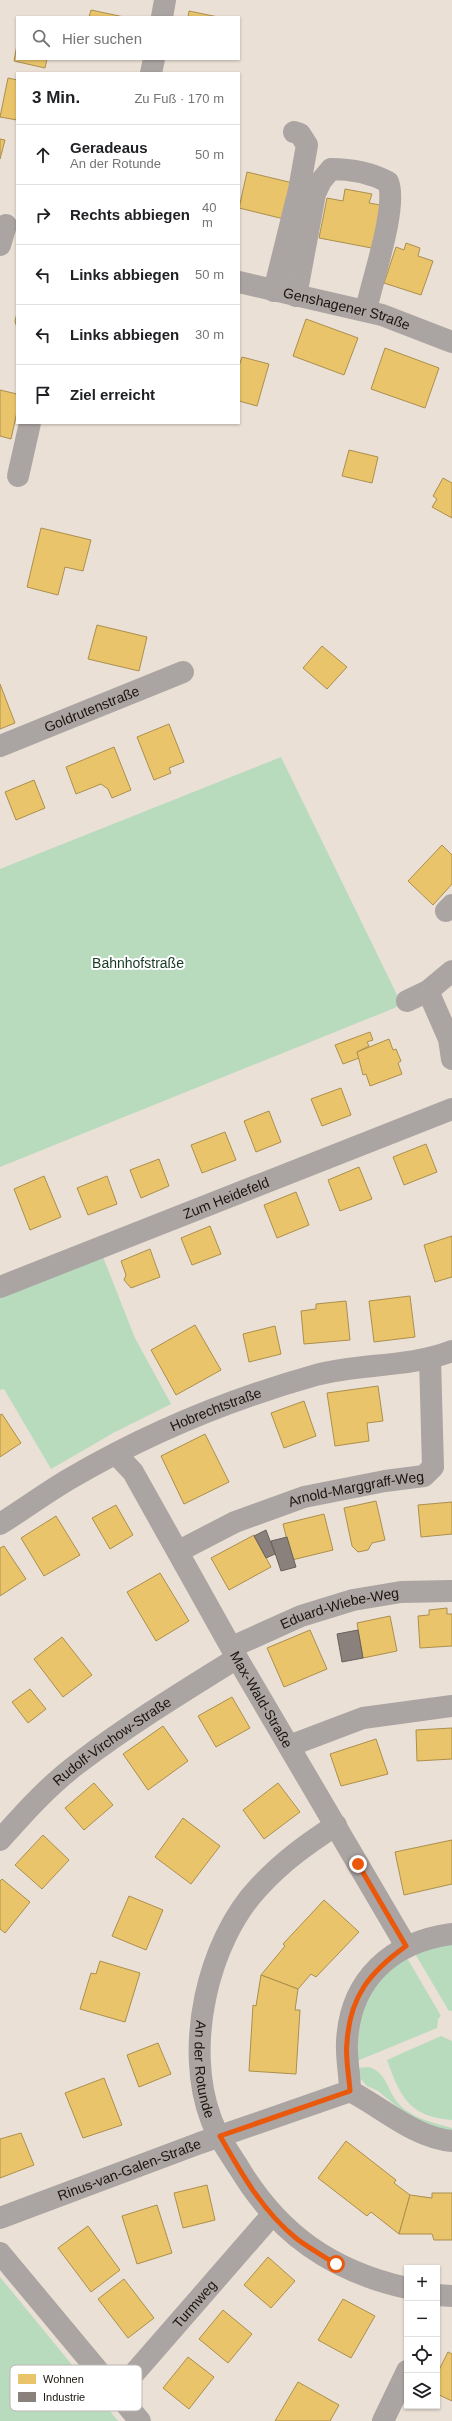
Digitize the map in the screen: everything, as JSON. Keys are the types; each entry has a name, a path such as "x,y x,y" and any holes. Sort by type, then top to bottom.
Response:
{"street":[{"path":"162,16 165,0"},
{"path":"151,72 154,60"},
{"path":"274,291 300,190 307,145 300,134 294,132"},
{"path":"296,296 315,194 321,180 331,169 347,169 379,177 388,182 392,191 389,217 366,310"},
{"name":"Genshagener Straße","path":"240,282 296,296 366,310 452,342"},
{"path":"18,476 30,424"},
{"name":"Goldrutenstraße","path":"0,746 183,672"},
{"path":"407,1001 428,991 452,971"},
{"path":"428,991 448,1039 452,1059"},
{"name":"Zum Heidefeld","path":"0,1288 452,1109"},
{"name":"Hobrechtstraße","path":"0,1524 71,1478 116,1454 167,1428 240,1398 318,1375 430,1359 452,1351"},
{"name":"Arnold-Marggraff-Weg","path":"179,1551 235,1522 304,1497 385,1481 424,1476 433,1467 430,1359"},
{"name":"Max-Wald-Straße","path":"116,1454 133,1472 179,1551 234,1653 406,1946"},
{"name":"Eduard-Wiebe-Weg","path":"234,1653 301,1616 353,1600 401,1592 452,1591"},
{"name":"Rudolf-Virchow-Straße","path":"0,1840 32,1804 79,1762 234,1653"},
{"path":"289,1746 363,1718 452,1706"},
{"name":"An der Rotunde","path":"336,1825 294,1852 258,1888 230,1928 210,1976 200,2028 201,2083 211,2120 250,2187 272,2215 297,2239 336,2264 381,2282 404,2287"},
{"path":"452,1934 434,1936 406,1946 384,1962 364,1984 352,2009 346,2043 350,2091 375,2103 407,2126 436,2140 452,2141"},
{"name":"Rinus-van-Galen-Straße","path":"0,2218 220,2136 350,2091"},
{"name":"Turmweg","path":"141,2365 272,2215"},
{"path":"0,2253 94,2365"},
{"path":"382,2421 406,2373"},
{"path":"132,2411 140,2421"}],"green space":[{"name":"Bahnhofstraße","path":"281,757 402,1005 0,1167 0,869"},
{"path":"103,1257 135,1338 171,1404 115,1432 51,1469 4,1389 0,1390 0,1297"},
{"path":"452,1943 452,2011 449,2011 414,1952"},
{"path":"406,1956 441,2016 438,2019 437,2028 357,2061 359,2018 376,1984"},
{"path":"441,2036 452,2041 452,2120 437,2118 426,2114 416,2109 408,2102 397,2084 387,2060"},
{"path":"369,2067 380,2073 394,2098 409,2113 452,2128 452,2133 410,2117 378,2091 367,2086 359,2077 358,2068"},
{"path":"0,2277 72,2365 10,2365 10,2411 110,2411 118,2421 0,2421"}],"building: Wohnen":[{"path":"91,10 119,16 89,16"},
{"path":"189,11 213,16 188,16"},
{"path":"16,50 16,60 47,60 45,68 14,61"},
{"path":"8,78 16,80 16,120 0,117"},
{"path":"0,139 5,140 0,159"},
{"path":"247,172 297,184 288,220 240,208"},
{"path":"345,189 372,194 369,203 386,206 377,249 319,238 327,198 343,201"},
{"path":"406,243 420,248 418,256 433,261 421,295 384,283 396,247 404,250"},
{"path":"306,319 358,338 344,375 293,356"},
{"path":"385,348 439,368 425,408 371,389"},
{"path":"242,357 269,364 257,406 240,401 240,363"},
{"path":"0,390 16,394 16,416 11,439 0,436"},
{"path":"349,450 378,457 372,483 342,476"},
{"path":"443,478 452,483 452,518 432,507 437,499 433,496"},
{"path":"41,528 91,540 83,571 65,567 58,595 27,587"},
{"path":"97,625 147,637 139,671 88,659"},
{"path":"322,646 347,667 327,689 303,668"},
{"path":"0,684 15,723 0,729"},
{"path":"169,724 184,762 169,768 171,773 154,780 137,737"},
{"path":"114,747 131,790 112,798 108,789 101,784 76,794 66,767"},
{"path":"34,780 45,808 16,820 5,792"},
{"path":"442,845 452,855 452,884 433,905 408,881"},
{"path":"370,1032 373,1040 367,1042 369,1046 357,1052 359,1058 343,1064 335,1045"},
{"path":"389,1039 393,1050 396,1049 401,1061 398,1063 402,1074 370,1086 366,1074 363,1075 357,1052"},
{"path":"341,1088 351,1115 322,1126 311,1099"},
{"path":"269,1111 281,1142 256,1152 244,1121"},
{"path":"225,1132 236,1160 202,1173 191,1145"},
{"path":"426,1144 437,1172 404,1185 393,1157"},
{"path":"159,1159 169,1186 141,1198 130,1170"},
{"path":"359,1167 372,1199 340,1211 328,1180"},
{"path":"44,1176 61,1217 30,1230 14,1189"},
{"path":"107,1176 117,1204 88,1215 77,1188"},
{"path":"296,1192 309,1225 277,1238 264,1205"},
{"path":"210,1226 221,1254 192,1265 181,1238"},
{"path":"452,1236 452,1277 435,1282 424,1245"},
{"path":"150,1249 160,1277 131,1288 124,1280 126,1275 121,1261"},
{"path":"410,1296 415,1337 374,1342 369,1301"},
{"path":"346,1301 350,1340 304,1344 301,1311 316,1309 316,1304"},
{"path":"195,1325 221,1370 176,1395 151,1350"},
{"path":"275,1326 281,1354 249,1362 243,1334"},
{"path":"378,1386 383,1421 367,1423 369,1441 335,1446 327,1393"},
{"path":"304,1401 316,1436 284,1448 271,1413"},
{"path":"2,1414 21,1443 0,1457 0,1415"},
{"path":"205,1434 229,1482 184,1504 161,1456"},
{"path":"376,1501 385,1540 372,1543 368,1550 358,1552 352,1546 344,1508"},
{"path":"452,1502 452,1534 421,1537 418,1505"},
{"path":"116,1505 133,1535 110,1549 92,1518"},
{"path":"324,1514 333,1550 292,1560 283,1524"},
{"path":"56,1516 80,1555 44,1576 21,1538"},
{"path":"254,1535 271,1567 229,1590 211,1558"},
{"path":"4,1546 26,1579 0,1596 0,1548"},
{"path":"160,1573 189,1621 156,1641 127,1592"},
{"path":"447,1608 447,1614 452,1614 452,1646 420,1648 418,1616 429,1615 429,1610"},
{"path":"390,1616 397,1651 363,1658 357,1623"},
{"path":"310,1630 327,1669 284,1687 267,1648"},
{"path":"62,1637 92,1675 63,1697 34,1659"},
{"path":"30,1689 46,1709 28,1723 12,1702"},
{"path":"232,1697 250,1728 216,1747 198,1716"},
{"path":"163,1726 188,1761 148,1790 123,1754"},
{"path":"452,1728 452,1759 417,1761 416,1730"},
{"path":"376,1739 388,1774 341,1786 330,1754"},
{"path":"94,1783 113,1805 84,1830 65,1808"},
{"path":"278,1783 300,1812 264,1839 243,1810"},
{"path":"183,1818 220,1846 191,1884 155,1857"},
{"path":"43,1835 69,1860 42,1889 15,1865"},
{"path":"452,1840 452,1884 404,1895 395,1852"},
{"path":"2,1879 30,1902 5,1933 0,1929 0,1881"},
{"path":"129,1896 163,1910 146,1950 112,1936"},
{"path":"324,1900 359,1932 316,1977 311,1974 298,1989 261,1975 285,1946 283,1944"},
{"path":"100,1961 140,1973 125,2022 80,2009 91,1973 96,1974"},
{"path":"261,1975 298,1989 295,2010 300,2010 296,2074 249,2071 253,2005 256,2006"},
{"path":"158,2043 171,2074 139,2087 127,2055"},
{"path":"104,2078 122,2125 83,2138 65,2093"},
{"path":"21,2133 34,2165 0,2178 0,2139"},
{"path":"346,2141 396,2180 394,2183 410,2195 399,2234 371,2212 367,2216 318,2178"},
{"path":"207,2185 215,2220 183,2228 174,2193"},
{"path":"432,2193 452,2193 452,2240 434,2240 432,2234 399,2234 410,2195 432,2198"},
{"path":"157,2205 172,2253 137,2264 122,2216"},
{"path":"88,2226 120,2270 91,2292 58,2248"},
{"path":"268,2257 295,2281 271,2308 244,2285"},
{"path":"124,2279 154,2318 128,2338 98,2299"},
{"path":"343,2299 375,2316 351,2358 318,2340"},
{"path":"223,2310 252,2334 228,2363 199,2339"},
{"path":"448,2352 452,2354 452,2401 440,2395 440,2368"},
{"path":"188,2357 214,2377 189,2409 163,2388"},
{"path":"298,2382 339,2405 330,2421 275,2421"}],"building: Industrie":[{"path":"266,1530 275,1554 266,1558 254,1536"},
{"path":"287,1537 296,1567 281,1571 271,1541"},
{"path":"358,1630 363,1658 342,1662 337,1634"}],"route":[{"path":"336,2264 297,2239 272,2215 250,2187 220,2136 350,2091 346,2043 352,2009 364,1984 384,1962 406,1946 358,1864"}]}
